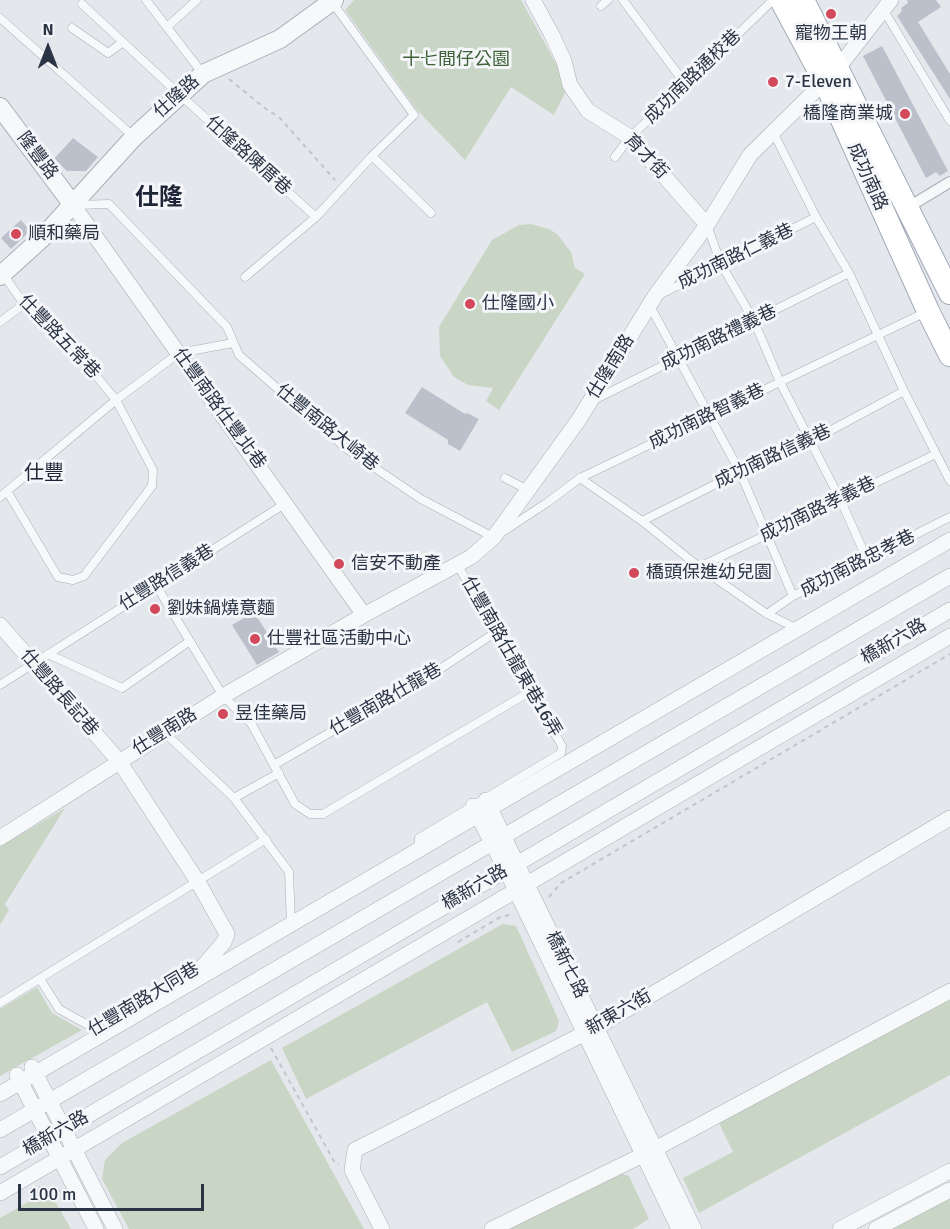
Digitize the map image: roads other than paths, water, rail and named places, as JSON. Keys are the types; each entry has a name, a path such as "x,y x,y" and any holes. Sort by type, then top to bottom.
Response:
{"main road":[{"name":"成功南路","path":"781,0 831,75 907,208 950,293"},
{"name":"成功南路","path":"803,0 831,75 928,311 950,355"}],"street":[{"name":"育才街","path":"533,0 564,61 570,85 588,111 630,137 707,225"},
{"name":"仕隆路","path":"2,275 42,238 134,137 180,95 209,71 280,39 333,1"},
{"name":"仕隆南路","path":"364,615 471,557 494,537 590,402 653,301 707,225 750,155 831,75 887,4"},
{"name":"隆豐路","path":"0,107 73,205"},
{"path":"907,208 950,182"},
{"name":"仕豐南路仕豐北巷","path":"73,205 364,615"},
{"path":"0,1085 19,1078 291,924 418,849 481,807 798,629 950,540"},
{"name":"橋新六路","path":"0,1130 950,576"},
{"name":"橋新六路","path":"0,1167 950,610"},
{"name":"仕豐南路","path":"0,838 223,696 364,615"},
{"name":"仕豐路長記巷","path":"0,625 7,640 33,663 118,761 198,882"},
{"name":"橋新六路","path":"0,1193 950,636"},
{"name":"橋新七路","path":"481,807 522,887 649,1152 679,1229"},
{"name":"新東六街","path":"382,1229 352,1170 355,1150 591,1031 950,818"},
{"name":"仕豐南路大同巷","path":"33,1070 200,970 224,942 227,934 198,882"},
{"path":"492,1229 649,1152 950,991"},
{"path":"33,1070 115,1229"},
{"path":"0,1094 19,1078"},
{"path":"19,1078 96,1229"},
{"name":"橋新七路","path":"649,1152 694,1229"},
{"path":"840,1229 950,1171"},
{"path":"876,1229 950,1190"}],"lane":[{"path":"146,0 167,27 209,71"},
{"path":"167,27 197,0"},
{"path":"601,6 608,0"},
{"path":"623,0 686,85"},
{"name":"成功南路通校巷","path":"615,157 630,137 773,0"},
{"path":"245,277 316,218 372,156 414,115 333,1"},
{"name":"仕隆路陳厝巷","path":"82,4 316,218"},
{"path":"887,4 950,121"},
{"path":"0,18 134,137"},
{"path":"72,28 108,53 123,42"},
{"path":"773,131 816,217 849,273 904,391 950,481"},
{"path":"372,156 431,213"},
{"name":"仕豐南路大崎巷","path":"73,205 109,204 227,327 239,355 347,449 421,500 494,537"},
{"name":"成功南路仁義巷","path":"653,301 816,217"},
{"path":"707,225 722,264 754,321 780,382 840,499 867,559"},
{"name":"成功南路禮義巷","path":"590,402 849,273"},
{"name":"仕豐路五常巷","path":"2,275 24,304 88,366 116,400"},
{"path":"653,301 677,357 740,472 794,596"},
{"path":"0,322 24,304"},
{"name":"成功南路智義巷","path":"494,537 580,478 928,311"},
{"path":"116,400 153,470 152,486 84,576 74,580 58,577 3,494 116,400 179,353 234,343"},
{"name":"成功南路信義巷","path":"642,521 740,472 811,441 904,391"},
{"name":"成功南路孝義巷","path":"699,567 936,454"},
{"path":"505,478 528,490"},
{"path":"580,478 642,521 699,567 767,614 798,629"},
{"name":"仕豐路信義巷","path":"0,685 286,502"},
{"name":"成功南路忠孝巷","path":"767,614 794,596 950,517"},
{"name":"仕豐南路仕龍東巷16弄","path":"457,564 562,746 561,753 481,807"},
{"path":"156,585 223,696 251,723 295,804 310,814 323,814 531,691"},
{"name":"仕豐南路仕龍巷","path":"274,765 443,667 496,632"},
{"path":"48,654 122,688 190,641"},
{"path":"165,732 234,798 289,872 291,924"},
{"path":"234,798 279,773"},
{"path":"0,1003 266,839"},
{"path":"40,979 59,1009 97,1030"}],"place":[{"name":"寵物王朝","path":"831,14"},
{"name":"7-Eleven","path":"773,82"},
{"name":"橋隆商業城","path":"905,114"},
{"name":"順和藥局","path":"16,234"},
{"name":"仕隆國小","path":"470,304"},
{"name":"信安不動產","path":"339,564"},
{"name":"橋頭保進幼兒園","path":"634,573"},
{"name":"劉妹鍋燒意麵","path":"155,609"},
{"name":"仕豐社區活動中心","path":"255,639"},
{"name":"昱佳藥局","path":"223,714"}],"district":[{"name":"仕隆","path":"159,199"},
{"name":"仕豐","path":"44,474"}],"park label":[{"name":"十七間仔公園","path":"456,60"}]}
